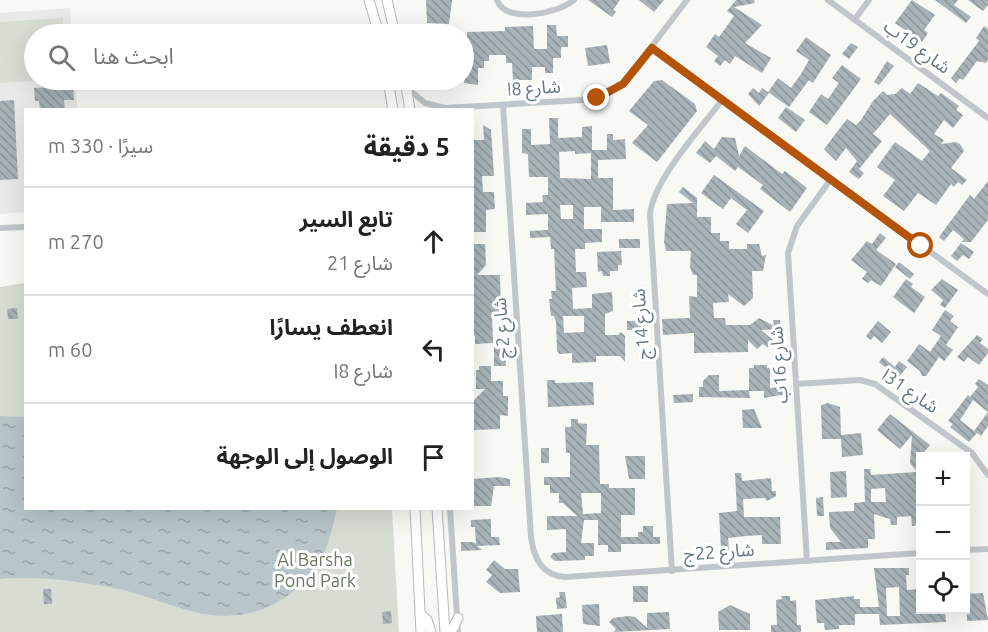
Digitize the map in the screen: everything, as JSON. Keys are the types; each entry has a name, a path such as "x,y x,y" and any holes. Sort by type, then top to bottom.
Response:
{"street":[{"path":"369,0 376,24"},
{"path":"387,0 393,24"},
{"path":"498,2 512,13 548,13 574,0"},
{"name":"شارع 8ا","path":"459,108 582,100 604,96 623,84 687,0"},
{"name":"شارع 19ب","path":"828,0 988,118"},
{"path":"855,19 869,0"},
{"path":"652,48 988,294"},
{"path":"390,90 393,108"},
{"path":"407,90 410,108"},
{"name":"شارع 8ا","path":"413,90 425,103 441,108"},
{"name":"شارع 14ج","path":"672,571 650,214 652,201 660,183 723,99"},
{"name":"شارع 2ج","path":"503,105 533,549"},
{"name":"شارع 16ب","path":"807,561 788,253 797,226 831,179"},
{"path":"0,228 24,227"},
{"name":"شارع 31ا","path":"796,384 860,380 875,384 972,453 988,475"},
{"path":"415,510 421,632"},
{"path":"437,510 445,632"},
{"path":"450,510 458,632"},
{"name":"شارع 22ج","path":"533,549 542,568 560,577 916,553"},
{"path":"970,550 988,549"},
{"path":"420,614 427,620 431,632"},
{"path":"451,632 458,618"}],"shaded area":[{"path":"70,8 71,24 24,24 24,90 76,90 77,108 24,108 24,212 0,214 0,13"}],"green space":[{"path":"63,18 63,24 24,24 24,82 0,83 0,22"},
{"name":"Al Barsha Pond Park","path":"24,283 24,510 392,510 399,632 0,632 0,287"}],"water":[{"path":"0,416 24,417 24,510 337,510 326,549 311,574 300,586 274,604 243,614 227,616 199,613 131,592 89,584 45,579 0,579"}],"building":[{"path":"426,0 452,0 449,24 427,23"},
{"path":"588,0 620,0 613,10 616,12 612,17"},
{"path":"639,0 664,0 654,12"},
{"path":"736,0 754,0 755,3 734,7 762,25 745,43 771,58 762,73 735,56 730,64 725,60 720,66 714,61 718,56 706,47 715,34 719,37 734,16 727,11"},
{"path":"912,0 935,15 924,30 928,33 922,42 895,23"},
{"path":"935,0 958,0 954,5 971,17 966,23"},
{"path":"968,0 988,0 988,5 983,11"},
{"path":"547,25 556,25 557,36 568,36 568,47 561,47 561,58 553,58 553,73 545,73 545,67 532,67 532,80 513,80 512,63 506,63 506,55 489,55 489,61 484,61 484,68 478,68 478,85 474,84 474,32 505,31 505,27 533,26 534,49 547,49"},
{"path":"984,26 988,29 988,59 986,63 977,61 963,80 960,78 956,83 951,78 979,41 976,38"},
{"path":"806,37 831,55 813,83 809,80 789,107 768,92 778,78 791,88 801,74 809,60 796,51"},
{"path":"851,43 858,47 849,59 842,54"},
{"path":"607,45 610,63 588,66 585,48"},
{"path":"887,61 894,66 879,85 874,82"},
{"path":"842,65 861,79 827,125 809,112 821,94 828,99 839,83 832,78"},
{"path":"662,80 695,104 697,111 657,162 632,143 648,125 629,111 654,81"},
{"path":"918,83 938,96 941,93 959,106 956,110 963,115 953,128 944,120 934,134 944,140 941,144 956,142 960,144 964,151 951,168 967,180 962,185 958,182 954,187 951,184 936,205 918,193 904,211 883,196 895,180 877,167 895,142 922,161 930,151 890,114 873,134 882,141 859,169 864,173 859,179 849,172 857,161 846,148 836,161 824,149 847,119 856,125 883,91 887,95 895,94 902,88 910,94"},
{"path":"753,88 759,93 762,88 769,93 759,106 748,94"},
{"path":"34,90 73,90 74,100 64,100 65,108 40,108 39,101 35,101"},
{"path":"14,100 18,179 0,180 0,101"},
{"path":"786,107 805,120 796,132 778,118"},
{"path":"549,118 558,118 558,138 582,137 582,127 592,126 592,150 607,150 607,134 613,134 613,140 625,139 626,159 598,160 598,178 613,178 613,210 634,209 634,222 601,222 601,207 584,207 584,229 602,229 602,242 585,243 585,249 575,249 576,272 586,272 587,287 572,288 573,309 592,308 592,294 612,292 613,311 605,314 605,335 618,335 621,332 625,336 625,362 620,356 596,356 596,362 572,363 572,353 559,354 557,350 556,322 554,316 551,316 549,299 552,299 551,291 556,291 554,249 551,249 550,237 530,238 530,231 548,230 548,214 526,215 526,203 543,202 542,195 548,195 548,177 529,177 528,154 522,153 522,129 531,129 531,145 550,144","holes":["575,151 575,154 591,153 591,179 560,178 559,152","560,205 573,205 573,219 561,219","563,316 584,316 584,332 564,333"]},
{"path":"483,125 491,130 494,176 482,176 483,192 494,192 495,209 486,210 486,232 474,232 474,140 484,140"},
{"path":"722,137 735,138 739,156 745,146 782,174 785,171 807,188 790,212 760,189 763,185 738,167 735,171 716,156 710,163 696,153 705,141 714,149"},
{"path":"714,175 764,211 748,233 736,224 747,210 731,198 723,209 701,193"},
{"path":"988,181 988,220 971,242 962,242 964,239 953,230 944,241 939,237 970,195 974,199"},
{"path":"683,187 697,198 697,217 711,217 711,233 720,233 720,241 729,241 729,249 747,249 747,244 759,244 762,256 766,255 763,271 752,271 753,298 744,306 728,294 729,302 713,303 714,318 725,318 726,325 750,325 759,318 774,326 773,320 780,320 781,329 761,330 774,341 768,348 763,344 757,349 748,340 748,352 694,353 694,333 663,335 662,319 690,318 689,296 697,297 697,275 693,275 690,267 691,251 666,251 664,242 667,204 693,203 679,192"},
{"path":"880,233 886,238 876,250 896,264 881,286 871,280 868,283 862,279 867,272 851,260 867,241 872,244"},
{"path":"619,239 640,239 640,248 619,248"},
{"path":"961,243 974,252 969,259 963,255 957,261 951,256"},
{"path":"474,244 485,244 486,265 477,275 500,275 501,315 492,315 493,343 475,344"},
{"path":"621,251 622,265 618,265 618,271 610,271 610,276 603,276 602,271 598,272 597,252"},
{"path":"899,262 914,274 910,279 895,267"},
{"path":"906,279 913,284 911,287 925,297 914,313 893,297"},
{"path":"942,279 958,290 945,308 940,305 943,300 931,290"},
{"path":"17,308 18,319 8,319 7,309"},
{"path":"945,310 954,316 950,321 958,327 946,345 953,350 944,361 939,357 926,376 922,376 920,371 907,361 919,344 930,352 941,336 932,330"},
{"path":"627,321 646,321 646,330 627,330"},
{"path":"878,321 891,332 882,343 874,336 871,340 866,336"},
{"path":"977,335 983,339 980,343 988,349 988,353 979,365 968,357 964,362 957,357"},
{"path":"494,344 504,344 506,366 494,366"},
{"path":"883,357 895,367 899,361 907,367 895,382 888,376 891,372 879,362"},
{"path":"754,365 767,365 767,368 770,368 770,388 785,387 786,394 764,398 764,391 749,391 750,398 699,397 699,387 703,387 703,381 709,375 719,375 719,391 749,390 749,368 754,368"},
{"path":"479,366 491,366 491,381 503,381 503,396 508,396 508,416 500,415 500,429 474,430 474,400 485,389 476,389 476,370 479,370"},
{"path":"979,379 988,385 988,412 988,426 981,436 977,433 969,442 950,427 953,424 948,421 968,395 970,397 978,387 975,384","holes":["973,400 988,412 974,431 960,420"]},
{"path":"547,380 555,380 555,383 593,382 594,405 548,407"},
{"path":"693,394 693,402 674,403 673,395"},
{"path":"828,403 840,407 841,435 861,433 863,455 842,457 841,439 822,439 821,405"},
{"path":"754,409 762,428 743,428 742,410"},
{"path":"890,414 930,445 924,452 916,452 916,471 910,463 912,435 900,449 877,430"},
{"path":"571,419 578,419 578,423 587,424 586,445 599,445 600,484 609,484 609,488 635,488 635,515 621,515 621,537 638,537 638,532 643,532 643,526 653,526 653,537 660,537 660,544 621,544 621,552 608,552 608,545 598,545 598,520 584,520 581,543 594,543 594,556 585,556 585,560 555,561 550,557 553,553 566,552 566,529 547,530 547,516 577,516 563,503 559,503 559,493 550,493 550,485 544,485 544,477 570,477 570,453 566,453 565,427 571,427","holes":["581,493 601,493 601,513 583,514"]},
{"path":"541,448 549,448 549,463 541,463"},
{"path":"625,456 645,456 645,479 629,479"},
{"path":"864,469 870,469 871,475 916,472 916,526 912,526 911,516 897,517 897,525 891,525 890,519 874,514 875,539 868,539 868,548 826,550 826,542 841,542 830,528 829,512 854,511 854,503 865,502","holes":["885,488 886,502 871,502 871,489"]},
{"path":"846,471 847,497 831,498 830,472"},
{"path":"735,473 741,473 742,481 771,478 772,491 776,491 776,496 767,501 765,498 743,499 744,517 780,517 781,544 762,544 762,535 746,536 728,538 729,550 721,550 719,513 737,511"},
{"path":"499,477 510,479 510,486 494,486 491,506 474,506 474,479"},
{"path":"823,497 824,516 817,516 816,498"},
{"path":"491,519 491,537 499,537 500,545 477,546 482,550 461,551 461,542 476,544 475,527 471,527 471,520"},
{"path":"494,560 505,569 518,569 520,592 500,593 486,582 492,575 486,570"},
{"path":"874,568 909,568 909,575 906,575 907,590 916,589 916,614 945,614 946,622 880,625 879,614 855,614 855,625 839,625 839,629 825,630 824,623 817,623 815,600 854,596 854,599 860,599 860,607 879,607","holes":["899,587 900,616 887,616 886,588"]},
{"path":"633,586 648,586 648,602 633,602"},
{"path":"43,589 51,589 52,604 44,604"},
{"path":"559,592 565,592 567,608 557,609 556,598 560,597"},
{"path":"983,593 988,620 967,621 967,614 970,614 970,594"},
{"path":"781,596 790,596 790,601 796,600 797,625 801,625 801,632 771,632 771,625 777,625 776,600 782,599"},
{"path":"599,604 600,626 583,624 582,605"},
{"path":"730,605 750,614 750,630 719,630 718,612"},
{"path":"391,611 392,623 383,624 382,612"},
{"path":"669,612 670,629 614,632 616,629 609,622 613,618 629,616 635,617 647,628 647,613"},
{"path":"562,614 563,632 537,632 536,616"}],"route":[{"path":"597,98 611,93 623,84 652,48 921,246"}]}
